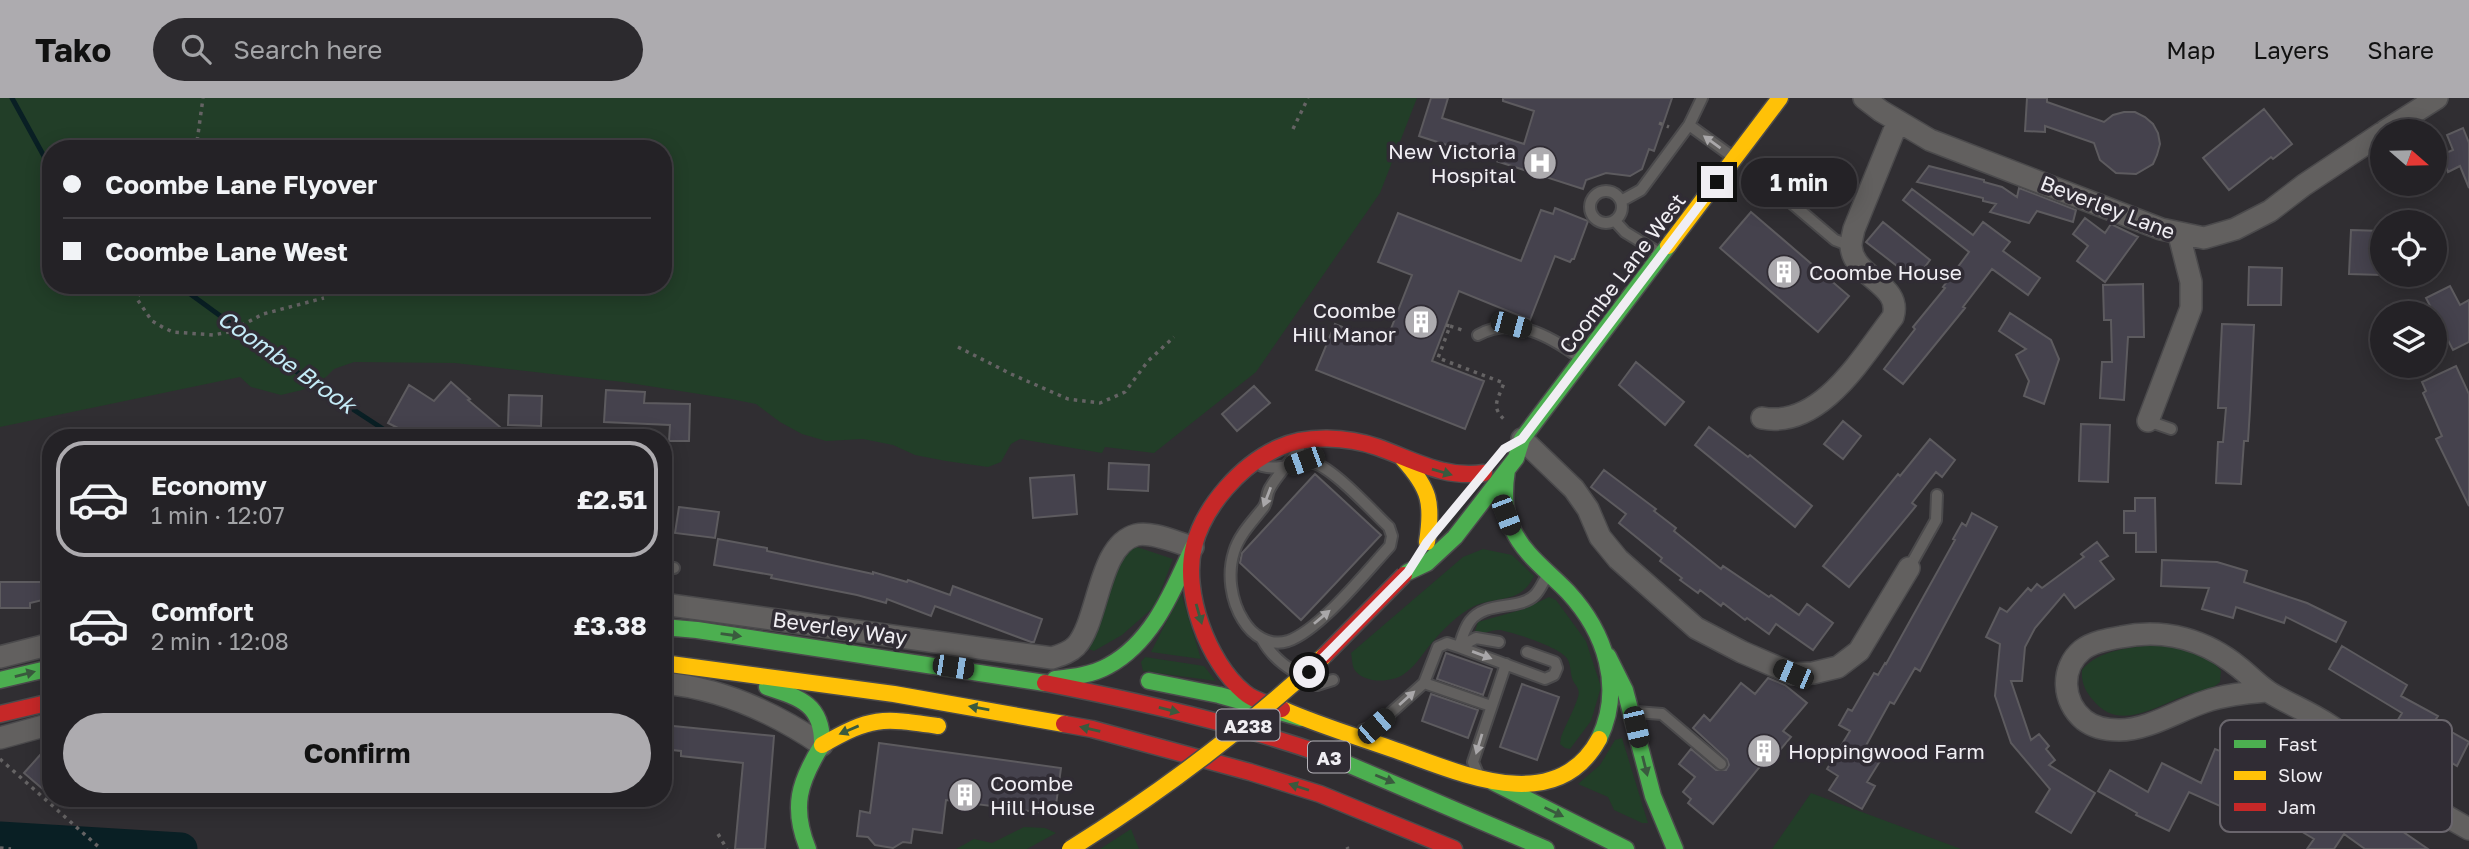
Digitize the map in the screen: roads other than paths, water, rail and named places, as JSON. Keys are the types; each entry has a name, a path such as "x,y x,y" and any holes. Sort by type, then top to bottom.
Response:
{"main road":[{"name":"Coombe Lane West","path":"1467,493 1504,449 1515,431 1582,360 1780,98"},
{"name":"Coombe Lane West","path":"1406,574 1427,563 1455,537 1507,470 1516,458 1515,431"},
{"path":"1088,676 1116,663 1136,648 1156,623 1206,515 1220,492 1234,476 1277,448 1305,441 1344,438 1451,475 1468,477 1484,473"},
{"path":"1402,458 1423,481 1430,500 1431,518 1427,542"},
{"path":"1507,470 1506,515 1513,532 1527,552 1549,572 1587,615 1608,656 1632,712 1653,796 1675,849"},
{"name":"A238","path":"1070,849 1152,797 1231,739 1309,672 1406,574 1443,522"},
{"path":"1455,537 1480,536"},
{"path":"1501,539 1527,552"},
{"path":"1193,547 1192,588 1198,616 1226,674 1246,694 1301,718"},
{"name":"Beverley Way","path":"672,628 1027,679 1103,694 1271,736 1466,813 1546,849"},
{"path":"1486,780 1518,784 1542,782 1561,776 1588,756 1602,735 1609,711 1611,685 1608,656"},
{"name":"A3","path":"672,664 894,694 1093,729 1320,794 1454,849"},
{"path":"692,666 757,683 799,699 818,713 823,733 822,745 803,780 798,796 797,814 808,849"},
{"path":"0,680 42,670"},
{"path":"1027,679 1088,676 1113,678"},
{"path":"1138,680 1219,695 1301,718 1486,780 1626,849"},
{"path":"0,714 42,704"},
{"path":"822,745 842,733 879,719 953,727"},
{"path":"1006,728 1046,720"}],"street":[{"name":"Beverley Lane","path":"1864,98 1930,140 2179,234 2204,238 2235,229 2270,211 2370,141"},
{"name":"Beverley Lane","path":"2404,119 2437,98"},
{"path":"1762,418 1788,420 1807,413 1826,399 1894,317 1896,309 1893,297 1856,264 1851,246 1854,229 1898,121"},
{"path":"2148,421 2191,308 2191,282 2179,234"},
{"path":"1515,431 1574,489 1588,509 1600,537 1618,559 1696,628 1793,674 1838,667 1859,651 1909,568"},
{"name":"Beverley Way","path":"672,605 1052,658 1069,652 1084,634 1115,552 1126,541 1136,535 1154,536 1193,547"},
{"path":"2267,691 2233,694 2154,722 2117,730 2098,727 2083,719 2073,705 2065,679 2074,657 2084,648 2119,637 2154,634 2195,641 2213,649 2267,691 2322,720"},
{"path":"0,657 42,646"},
{"path":"672,684 732,699 793,725 822,745"},
{"path":"0,738 42,726"},
{"path":"2452,820 2469,829"}],"lane":[{"path":"1621,201 1641,190 1689,125 1702,98"},
{"path":"1689,125 1735,158"},
{"path":"1604,191 1615,193 1621,201 1622,212 1615,221 1605,224 1591,215 1589,204 1594,195 1604,191"},
{"path":"1782,195 1835,240 1851,246"},
{"path":"1615,221 1625,232 1662,254"},
{"path":"1478,335 1488,329 1511,325 1547,337 1582,360"},
{"path":"2148,421 2171,429"},
{"path":"1305,441 1269,489 1266,504 1241,535 1231,563 1231,585 1236,606 1247,626 1262,639 1269,653 1295,673 1317,685 1333,680"},
{"path":"1254,464 1273,469 1286,468 1304,461 1324,466 1389,527 1392,536 1390,546 1325,616 1288,641 1279,643 1262,639"},
{"path":"1909,568 1936,520 1937,495"},
{"path":"1459,647 1469,622 1476,615 1529,599 1541,588 1549,572"},
{"path":"1459,647 1476,638 1499,642"},
{"path":"1351,735 1376,726 1424,683 1438,647 1447,643 1545,679 1555,675 1555,662 1527,652"},
{"path":"1486,780 1474,762 1490,706 1506,664"},
{"path":"1424,683 1490,706"},
{"path":"1609,711 1662,714 1721,764"}],"waterway":[{"name":"Coombe Brook","path":"12,98 42,153"},
{"name":"Coombe Brook","path":"190,294 308,380 383,429"},
{"path":"0,838 181,849"}],"place":[{"name":"New Victoria Hospital","path":"1540,163"},
{"name":"Coombe House","path":"1784,272"},
{"name":"Coombe Hill Manor","path":"1421,322"},
{"name":"Hoppingwood Farm","path":"1764,751"},
{"name":"Coombe Hill House","path":"965,795"}]}
